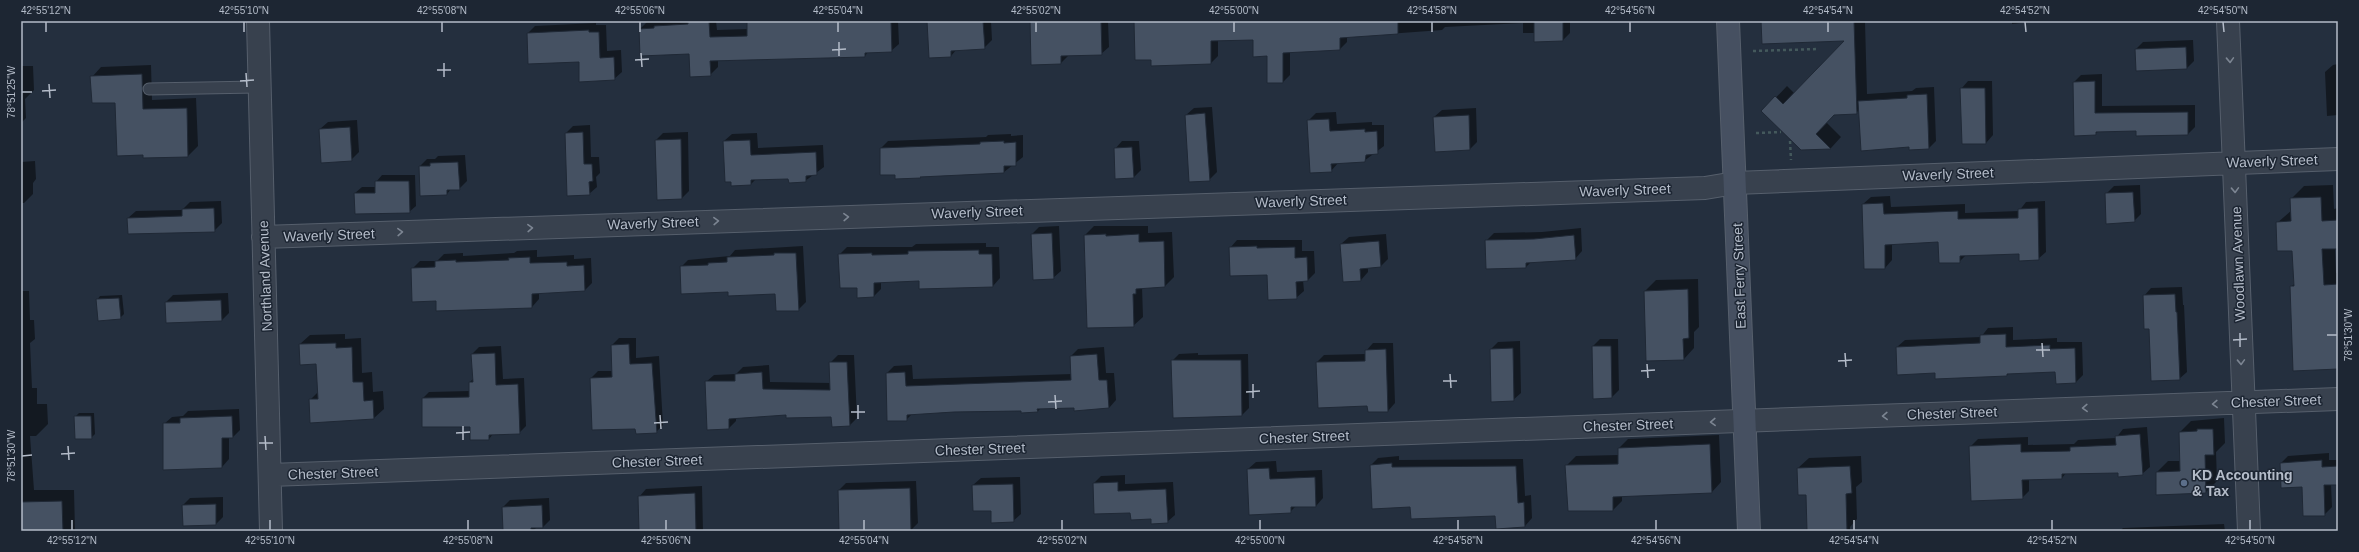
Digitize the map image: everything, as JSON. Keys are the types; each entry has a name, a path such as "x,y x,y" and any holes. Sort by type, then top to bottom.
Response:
{"street":[{"name":"Northland Avenue","path":"258,21 271,531"},
{"name":"East Ferry Street","path":"1728,21 1749,531"},
{"name":"Woodlawn Avenue","path":"2228,21 2249,531"},
{"name":"Waverly Street","path":"263,237 1697,188 1735,183 2338,159"},
{"name":"Chester Street","path":"270,475 2338,399"}],"lane":[{"path":"149,90 260,87"}],"path":[{"path":"1754,52 1819,49"},
{"path":"1756,133 1780,132"},
{"path":"1790,141 1791,160"}],"building":[{"path":"688,21 709,21 710,37 747,36 747,22 891,22 892,52 865,53 865,57 710,61 711,76 690,77 689,54 640,56 639,29 654,28 654,26 688,24"},
{"path":"927,21 983,21 985,49 951,51 951,57 929,58"},
{"path":"1030,21 1101,21 1102,55 1061,56 1061,64 1031,65"},
{"path":"1134,21 1398,21 1398,34 1340,38 1340,50 1283,53 1283,83 1267,83 1267,56 1253,57 1253,40 1211,41 1211,64 1151,66 1151,60 1135,60"},
{"path":"1534,21 1563,21 1563,41 1534,42"},
{"path":"1761,21 1854,21 1857,114 1834,115 1816,134 1831,149 1801,150 1761,111 1775,96 1783,104 1844,41 1762,44"},
{"path":"589,30 589,32 599,32 600,58 614,57 615,80 579,82 579,62 528,64 527,33"},
{"path":"2186,47 2187,69 2136,71 2135,49"},
{"path":"142,74 143,109 187,108 188,157 143,158 143,155 117,156 115,103 92,103 90,76"},
{"path":"2095,81 2095,113 2188,112 2188,135 2136,136 2136,131 2096,132 2096,135 2074,136 2073,82"},
{"path":"1960,88 1985,88 1986,144 1962,144"},
{"path":"1927,94 1929,149 1909,150 1909,147 1861,151 1858,101 1907,98 1907,95"},
{"path":"1205,113 1210,181 1189,182 1185,115"},
{"path":"1469,115 1470,150 1435,152 1433,117"},
{"path":"1329,119 1330,131 1365,129 1365,132 1377,131 1378,154 1366,155 1365,162 1331,164 1332,172 1310,173 1307,120"},
{"path":"350,127 352,161 321,163 319,129"},
{"path":"583,132 584,164 592,164 593,181 589,182 590,195 567,196 565,133"},
{"path":"681,139 682,199 657,200 655,140"},
{"path":"750,140 751,155 816,152 817,175 806,176 806,182 789,183 788,179 751,180 751,185 731,186 731,182 725,182 723,141"},
{"path":"1004,141 1004,143 1016,142 1016,166 1004,166 1004,173 895,179 895,175 880,175 880,148 980,144 980,142"},
{"path":"1132,147 1134,178 1115,179 1114,148"},
{"path":"458,162 460,190 447,190 447,195 420,196 419,166 430,166 430,163"},
{"path":"375,181 409,181 410,213 355,214 354,193 375,193"},
{"path":"2133,192 2135,222 2106,224 2105,193"},
{"path":"2321,197 2322,221 2338,220 2338,249 2322,249 2324,285 2338,284 2338,369 2293,371 2290,286 2294,286 2292,251 2277,251 2276,222 2291,221 2290,198"},
{"path":"1883,203 1884,214 1958,211 1958,219 2018,218 2018,209 2038,208 2039,260 2019,261 2019,254 1960,256 1960,263 1939,263 1938,242 1885,245 1885,269 1864,269 1862,204"},
{"path":"214,208 215,232 128,234 127,218 182,216 182,209"},
{"path":"1052,233 1054,279 1033,280 1031,234"},
{"path":"1106,234 1106,236 1139,234 1139,242 1164,241 1165,287 1136,289 1136,294 1133,294 1134,327 1087,328 1084,235"},
{"path":"1574,235 1576,260 1526,263 1526,268 1486,269 1485,240 1534,239"},
{"path":"1379,241 1381,267 1360,269 1361,281 1343,282 1340,244"},
{"path":"1257,246 1257,248 1295,247 1295,258 1307,257 1308,281 1296,282 1297,299 1268,300 1267,275 1230,276 1229,247"},
{"path":"979,250 979,254 992,254 993,287 919,289 919,281 874,283 874,297 857,298 857,288 840,288 838,254 908,254 908,251"},
{"path":"774,253 796,253 799,311 776,311 775,294 728,296 728,292 681,294 680,266 708,265 708,263 727,262 727,257 774,255"},
{"path":"530,257 530,263 567,262 567,266 584,265 585,291 532,294 532,308 436,311 436,301 412,302 411,268 435,267 435,261 456,260 456,262 509,260 508,258"},
{"path":"1688,289 1689,338 1683,339 1684,360 1646,361 1644,291"},
{"path":"2175,294 2180,380 2151,381 2149,329 2144,329 2143,295"},
{"path":"119,298 121,319 98,321 96,299"},
{"path":"221,300 222,321 166,323 165,302"},
{"path":"2006,334 2006,347 2050,345 2050,349 2075,348 2076,383 2056,384 2055,372 1935,379 1935,373 1897,375 1896,347 1980,343 1980,335"},
{"path":"336,343 336,348 352,347 353,382 363,382 364,401 373,400 374,419 310,423 309,399 318,399 316,364 300,365 299,344"},
{"path":"629,344 630,364 652,363 657,433 636,434 635,429 592,430 590,378 612,377 611,345"},
{"path":"1592,346 1611,346 1612,398 1593,399"},
{"path":"1513,348 1514,401 1491,402 1490,349"},
{"path":"1386,349 1388,412 1368,412 1367,406 1318,408 1316,362 1365,361 1365,350"},
{"path":"495,353 496,385 518,384 520,434 489,435 489,440 470,440 470,427 422,427 422,398 469,397 469,382 473,382 471,354"},
{"path":"1097,354 1099,380 1107,380 1109,408 1074,411 1074,408 1037,409 1038,412 1021,413 1021,411 954,412 907,415 907,421 887,421 886,373 905,372 906,386 1071,380 1070,356"},
{"path":"1171,360 1241,360 1242,416 1173,418"},
{"path":"829,362 847,362 850,426 832,427 831,417 786,418 786,415 729,419 729,429 707,430 705,381 735,381 735,374 762,372 763,389 830,390"},
{"path":"74,416 91,416 92,439 75,439"},
{"path":"232,416 233,438 222,438 222,468 163,470 163,423 180,423 180,418"},
{"path":"2197,429 2213,429 2214,455 2205,455 2206,493 2156,495 2156,472 2180,471 2179,432 2197,431"},
{"path":"2140,434 2143,475 2118,477 2118,473 2062,474 2062,479 2022,480 2023,499 1971,501 1969,446 2021,444 2021,452 2070,451 2070,447 2116,445 2115,436"},
{"path":"1710,444 1712,493 1613,497 1613,511 1568,511 1565,465 1618,464 1618,448"},
{"path":"2322,460 2322,467 2338,466 2338,485 2324,485 2325,516 2303,516 2302,487 2281,488 2280,463"},
{"path":"1392,463 1392,467 1516,466 1518,503 1524,502 1525,527 1496,529 1495,516 1411,519 1410,507 1372,509 1370,465"},
{"path":"1850,466 1852,493 1846,494 1847,531 1807,531 1806,495 1798,495 1797,468"},
{"path":"1269,468 1270,479 1315,477 1316,507 1291,507 1291,513 1249,515 1247,469"},
{"path":"1118,482 1118,491 1166,489 1168,523 1151,524 1151,519 1131,520 1130,513 1094,514 1093,483"},
{"path":"1013,484 1014,522 991,523 991,511 973,511 972,485"},
{"path":"910,488 911,531 839,531 838,490"},
{"path":"695,493 696,531 639,531 638,496"},
{"path":"62,501 63,531 21,531 21,502"},
{"path":"216,504 216,525 183,526 182,505"},
{"path":"542,505 543,528 531,528 531,531 503,531 502,507"}],"place":[{"name":"KD Accounting & Tax","path":"2184,483"}]}
